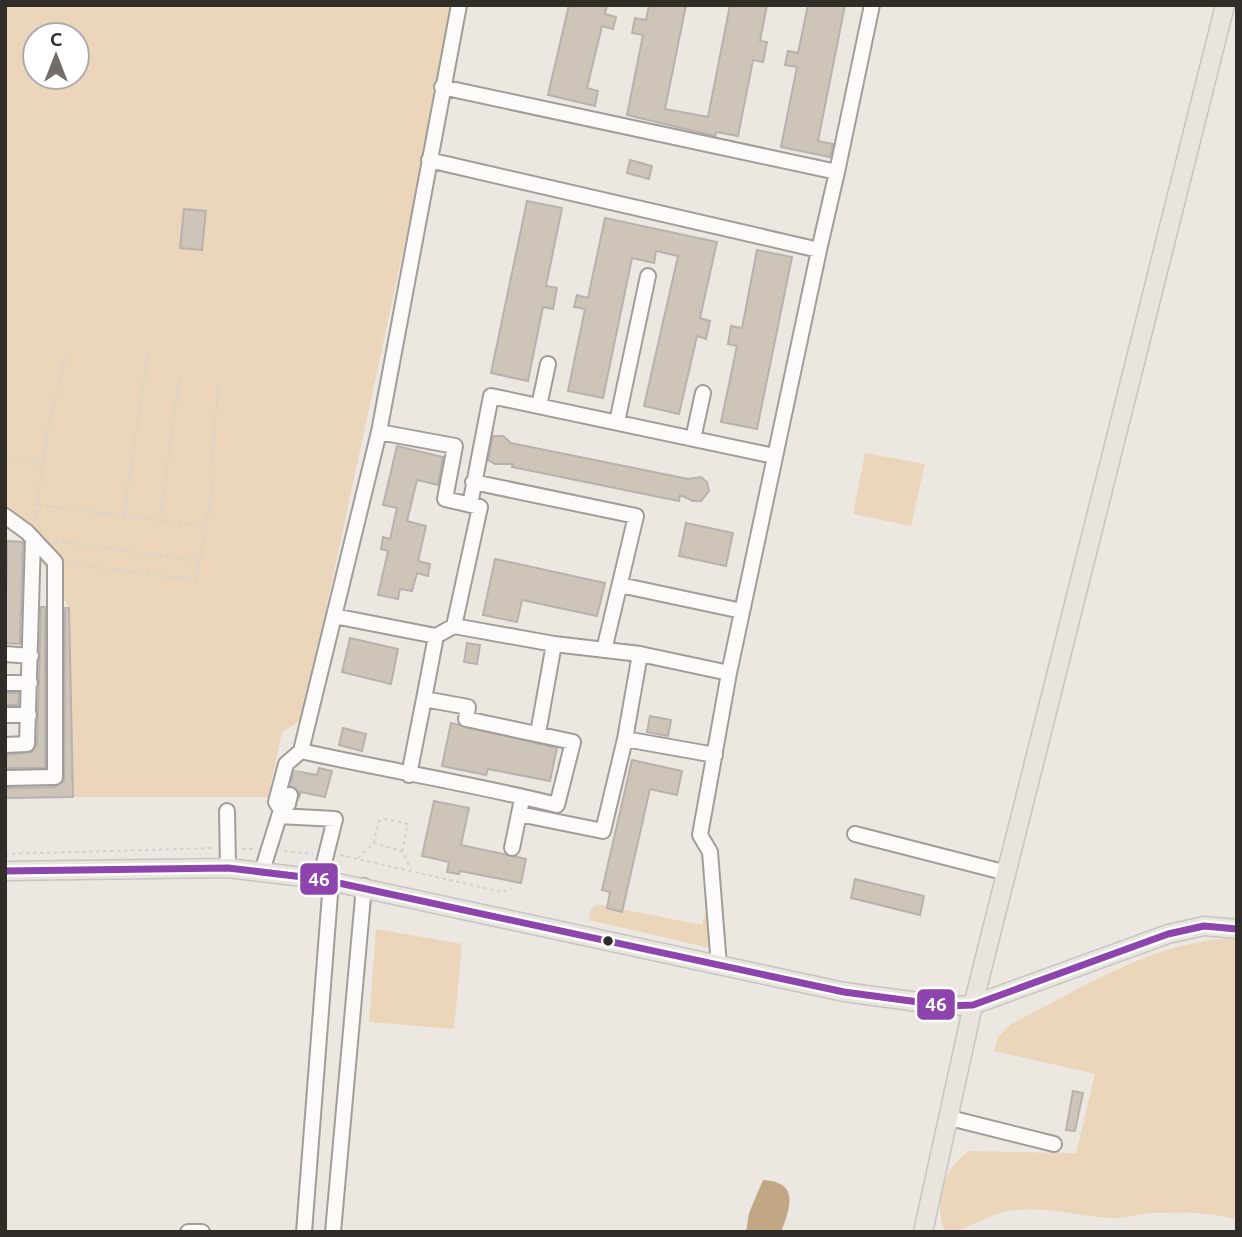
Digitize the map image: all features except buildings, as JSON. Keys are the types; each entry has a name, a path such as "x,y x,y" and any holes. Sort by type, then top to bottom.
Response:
{"main road":[{"path":"923,1232 973,1005 1225,5"},
{"path":"5,871 228,868 326,880 364,886 844,992 934,1005 973,1005 1168,934 1204,926 1237,929"}],"street":[{"path":"297,760 379,432 459,5"},
{"path":"719,966 710,852 700,835 729,673 872,5"},
{"path":"442,87 837,172"},
{"path":"429,160 819,250"},
{"path":"617,422 648,276"},
{"path":"539,406 548,364"},
{"path":"694,439 703,393"},
{"path":"470,505 491,396 774,456"},
{"path":"379,432 455,446 445,499 480,507 454,626"},
{"path":"474,482 636,516 604,650"},
{"path":"5,516 33,538 55,562 55,778 5,778"},
{"path":"5,744 27,744 33,538"},
{"path":"620,585 742,611"},
{"path":"334,616 436,636 454,626 554,644 640,654 729,673"},
{"path":"409,775 436,636"},
{"path":"538,733 554,644"},
{"path":"5,654 31,656"},
{"path":"519,814 603,831 625,739 640,654"},
{"path":"5,683 30,683"},
{"path":"280,813 276,803 285,764 297,760 409,775 557,805 573,741 466,719 468,707 424,699"},
{"path":"5,715 29,715"},
{"path":"625,739 715,755"},
{"path":"262,871 280,813 288,804 290,795"},
{"path":"512,848 523,796"},
{"path":"227,811 228,868"},
{"path":"280,813 335,820 327,855 304,1232"},
{"path":"855,834 1007,873"},
{"path":"333,1232 364,886"},
{"path":"950,1118 1054,1144"},
{"path":"188,1232 202,1232"}],"path":[{"path":"123,516 148,352"},
{"path":"66,356 48,428 33,538 198,561"},
{"path":"160,520 180,374"},
{"path":"55,562 196,580 212,493 211,470 219,380"},
{"path":"5,456 42,466"},
{"path":"37,505 205,526"},
{"path":"357,859 374,844 379,822 385,819 408,824 402,851 413,871"},
{"path":"374,844 402,851"},
{"path":"5,854 227,848 269,850 357,859 502,892 512,888"}],"shaded area":[{"path":"5,5 456,5 302,720 282,732 268,797 73,797 69,608 23,529 5,519"},
{"path":"865,453 925,464 911,526 853,514"},
{"path":"713,883 716,923 710,948 589,920 591,909 597,904 702,925"},
{"path":"376,929 462,944 454,1029 369,1022"},
{"path":"1237,938 1237,1220 1195,1213 1152,1213 1115,1218 1022,1209 1000,1213 961,1229 945,1232 940,1198 952,1168 968,1151 1076,1153 1095,1074 994,1051 998,1037 1011,1024 1120,968 1177,947"},
{"path":"763,1180 775,1182 787,1190 789,1205 781,1232 746,1232 749,1213"}],"tunnel":[{"path":"290,795 297,771"}],"transit line":[{"name":"46","path":"5,871 228,868 320,879 844,992 948,1006 973,1005 1168,934 1204,926 1237,929"}]}
